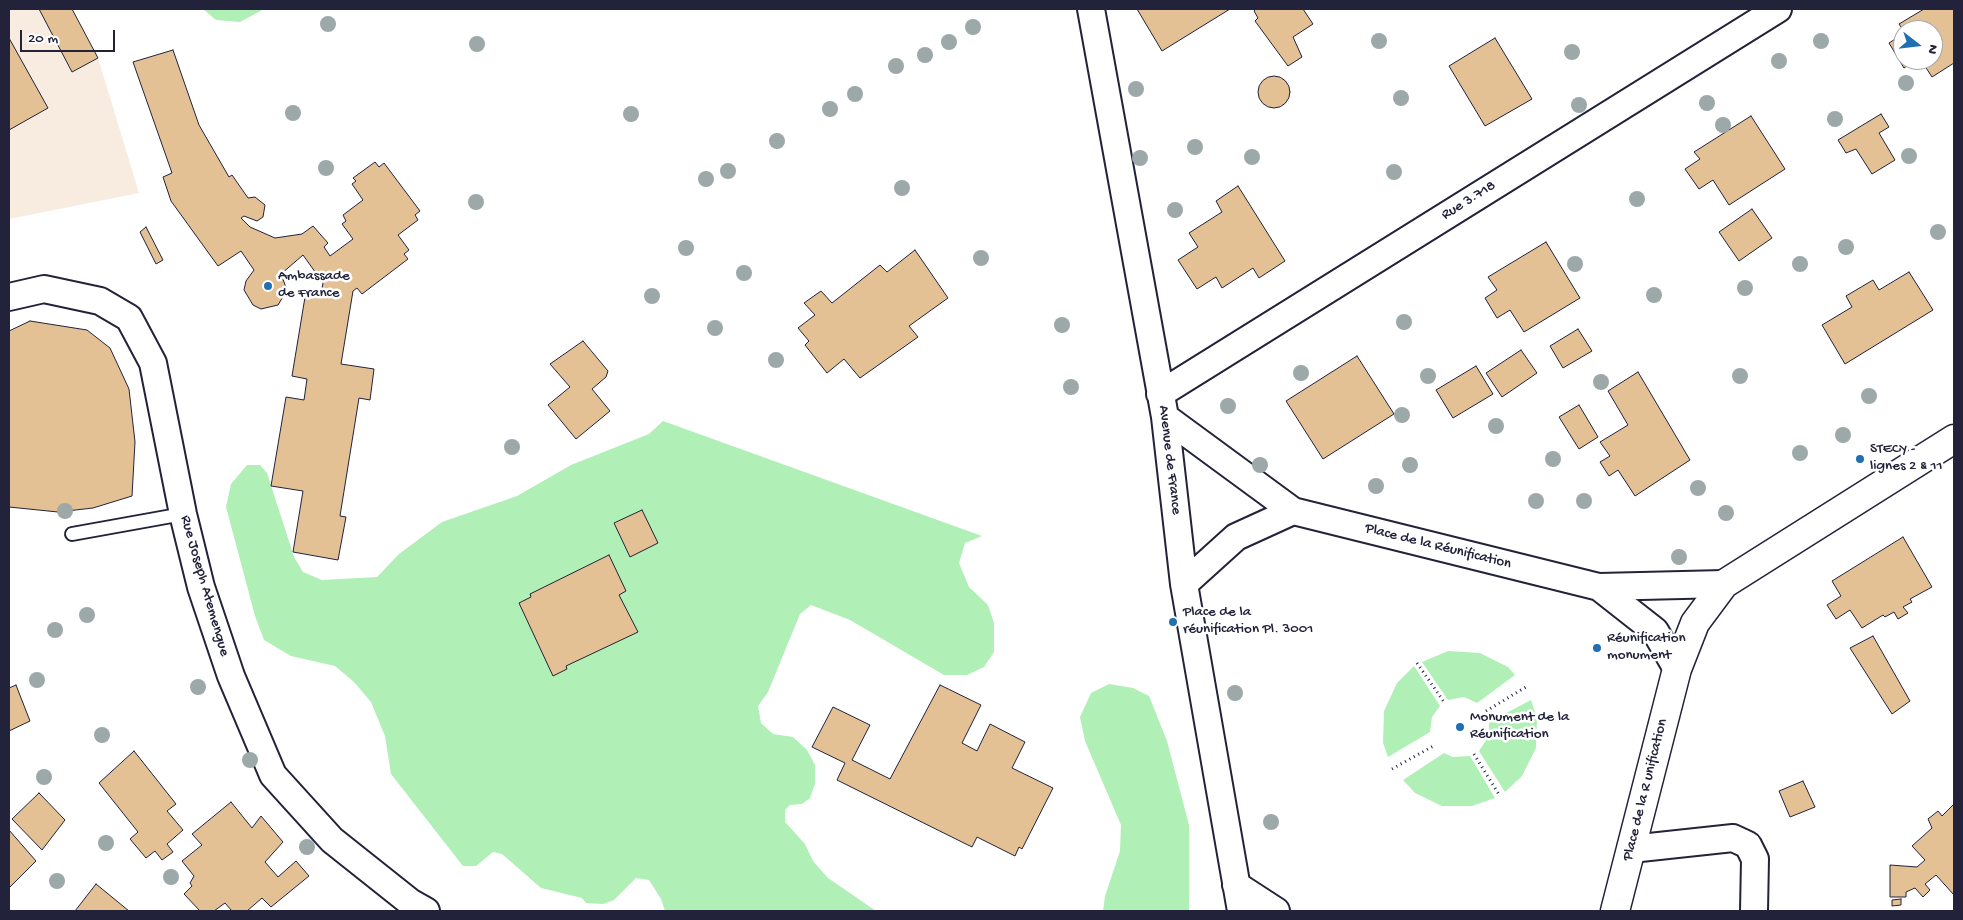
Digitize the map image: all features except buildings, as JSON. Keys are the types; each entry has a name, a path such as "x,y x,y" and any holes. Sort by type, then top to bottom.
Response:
{"main road":[{"path":"1724,584 1954,439"},
{"name":"Place de la R unification","path":"1615,911 1678,669 1694,623 1724,584"}],"street":[{"name":"Avenue de France","path":"1091,9 1162,406 1184,584 1241,911"},
{"name":"Rue 3.718","path":"1162,406 1778,9"},
{"name":"Rue Joseph Atemengue","path":"9,297 44,289 100,301 130,318 152,363 182,514 201,587 231,676 273,775 332,840 410,902 426,911"},
{"path":"1162,406 1293,511 1236,537 1184,584"},
{"name":"Place de la Réunification","path":"1293,511 1599,587 1655,632 1678,669"},
{"path":"1599,587 1724,584"},
{"path":"1631,849 1733,838 1748,845 1755,859 1754,911"},
{"path":"1236,885 1276,911"}],"lane":[{"path":"72,534 182,514"}],"path":[{"path":"1417,664 1444,702"},
{"path":"1486,711 1526,687"},
{"path":"1392,769 1435,745"},
{"path":"1474,754 1500,796"}],"shaded area":[{"path":"9,9 72,9 98,58 139,193 9,219"}],"green space":[{"path":"203,9 264,9 240,22 216,20"},
{"path":"663,421 982,536 965,543 959,563 969,587 988,605 994,623 994,652 984,667 967,675 944,675 850,620 811,605 800,614 768,692 758,706 761,723 773,734 793,737 807,750 815,765 815,784 810,798 802,804 790,805 785,810 785,822 805,844 813,861 828,878 876,911 665,911 661,899 649,880 636,878 614,900 603,904 586,903 582,898 541,888 502,854 493,852 476,866 463,866 391,774 385,736 371,702 354,682 335,666 291,656 264,640 255,616 226,507 231,484 247,465 260,465 267,473 294,557 303,572 322,580 377,577 399,554 442,522 517,496 571,465 649,434"},
{"path":"1448,651 1480,653 1508,667 1515,675 1477,703 1464,697 1448,700 1422,662"},
{"path":"1414,666 1440,706 1432,717 1430,732 1388,757 1383,743 1384,711 1397,683"},
{"path":"1109,684 1133,688 1149,696 1167,741 1189,825 1189,911 1103,911 1105,896 1120,851 1121,825 1085,741 1080,717 1091,693"},
{"path":"1531,700 1537,718 1536,748 1522,776 1505,792 1479,751 1489,736 1489,722"},
{"path":"1444,753 1453,757 1470,756 1495,798 1472,806 1442,806 1415,793 1403,780"}],"place":[{"name":"Ambassade de France","path":"268,286"},
{"name":"STECY - lignes 2 & 11","path":"1860,459"},
{"name":"Place de la réunification Pl. 3001","path":"1173,622"},
{"name":"Réunification monument","path":"1597,648"},
{"name":"Monument de la Réunification","path":"1460,727"}]}
